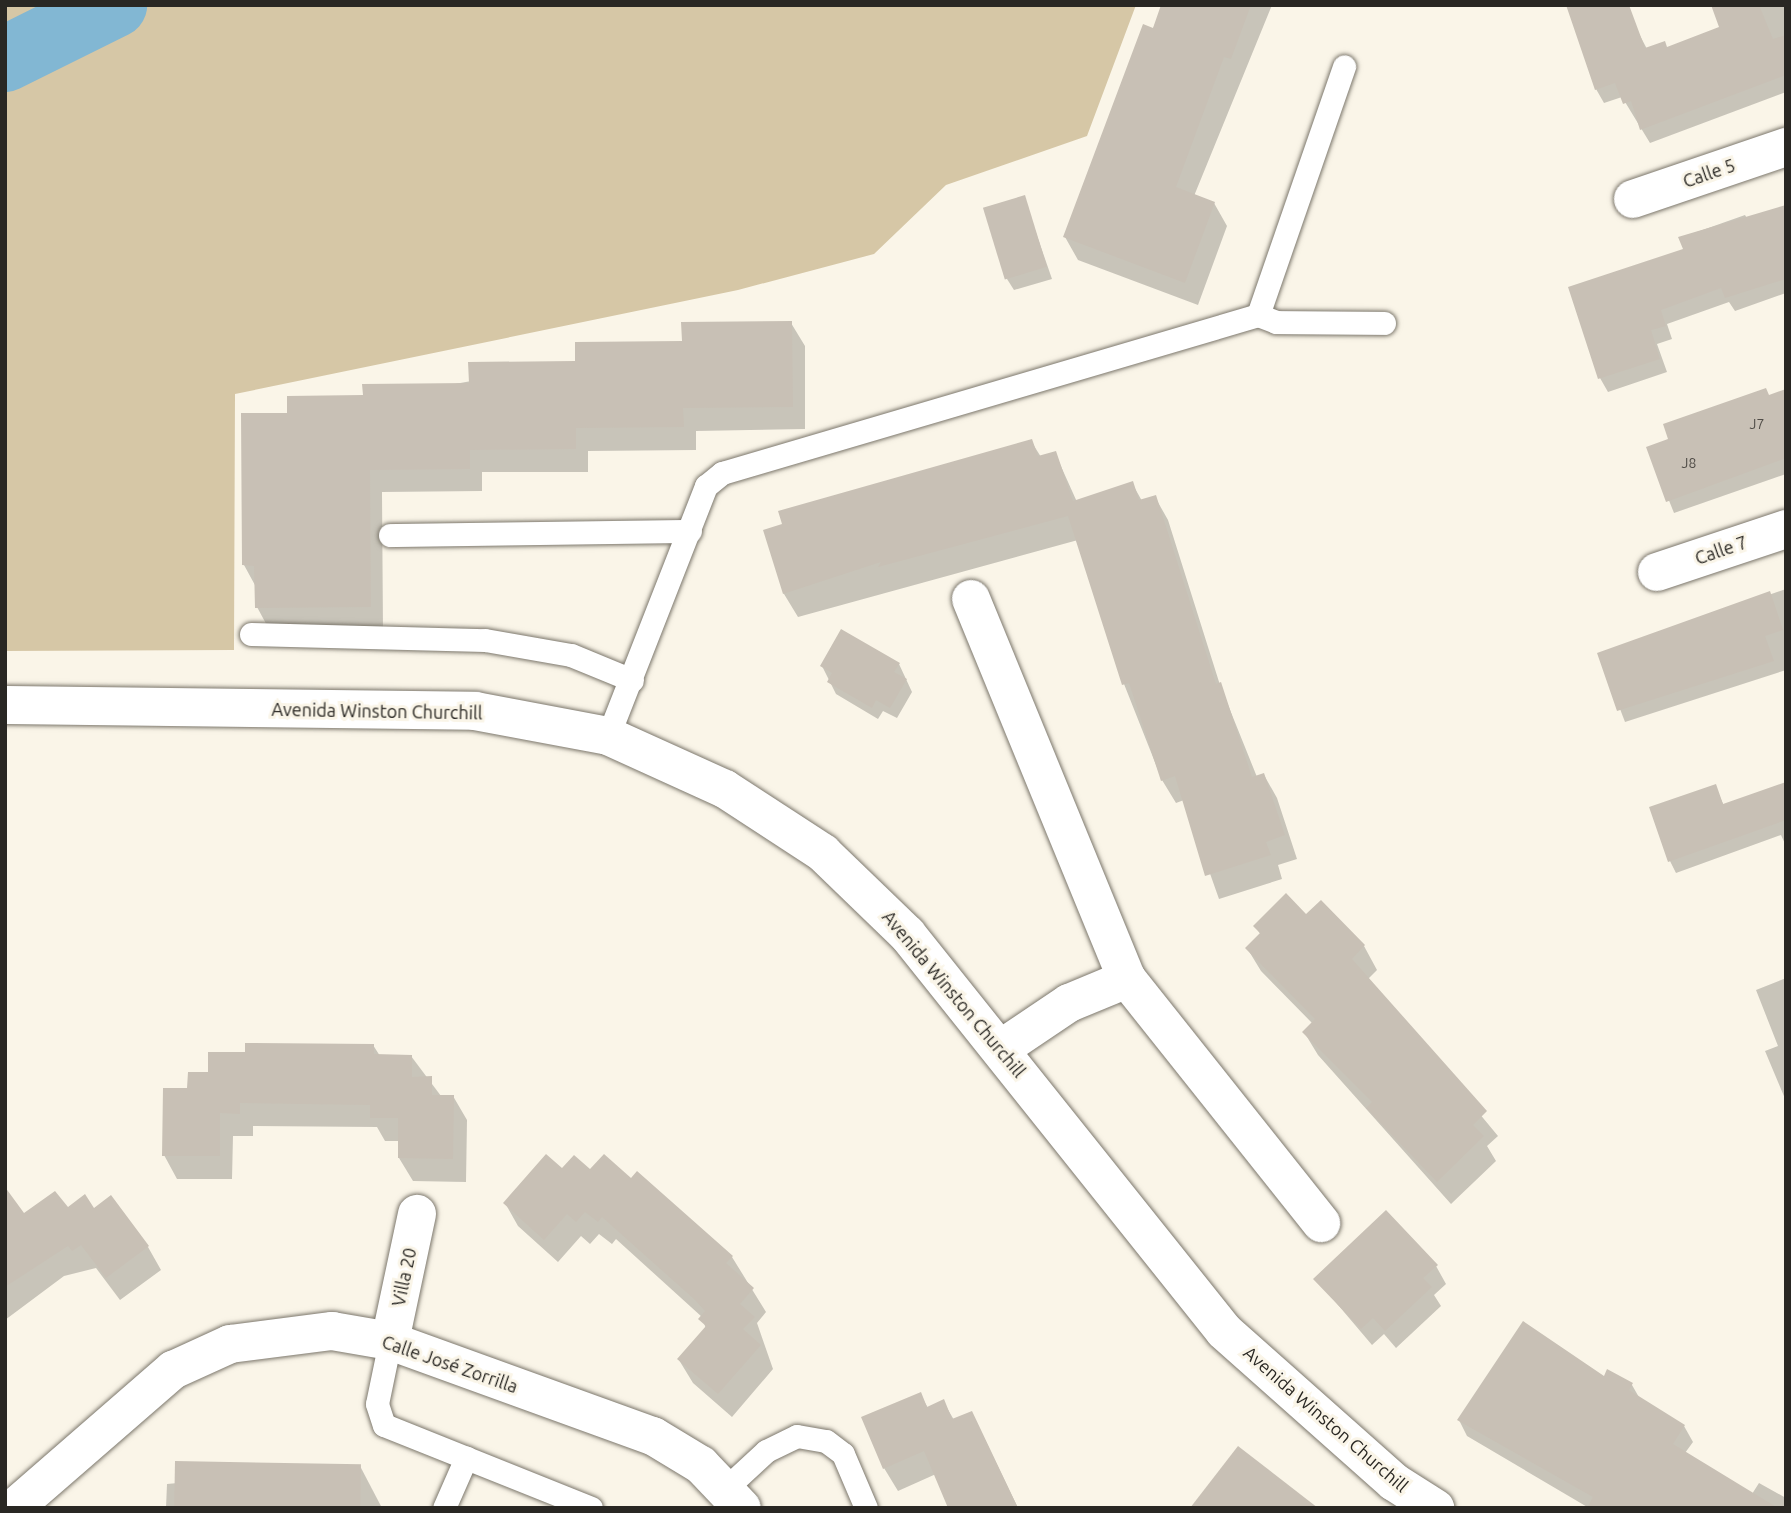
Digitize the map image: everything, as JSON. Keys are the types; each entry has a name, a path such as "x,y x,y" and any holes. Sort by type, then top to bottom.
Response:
{"street":[{"name":"Calle 5","path":"1633,199 1786,147"},
{"name":"Calle 7","path":"1657,572 1786,529"},
{"path":"971,599 1126,979 1321,1223"},
{"name":"Avenida Winston Churchill","path":"5,705 475,711 608,736 725,789 823,853 908,934 1002,1048 1224,1331 1386,1495 1435,1508"},
{"path":"1002,1048 1069,1003 1126,979"},
{"name":"Villa 20","path":"390,1341 417,1214"},
{"name":"Calle José Zorrilla","path":"14,1508 143,1392 230,1344 332,1331 390,1341 653,1436 701,1465 734,1499"}],"lane":[{"path":"1258,315 1344,66"},
{"path":"608,736 706,486 722,473 1258,315 1276,322 1384,323"},
{"path":"390,535 690,531"},
{"path":"251,634 485,640 571,655 632,680"},
{"path":"390,1341 377,1404 384,1426 592,1508"},
{"path":"734,1499 766,1451 797,1436 826,1441 843,1454 866,1508"},
{"path":"444,1508 466,1458"}],"shaded area":[{"path":"5,5 1136,5 1087,136 946,185 874,254 738,290 235,394 234,650 5,651"}],"building":[{"path":"1161,5 1251,5 1231,59 1224,57 1176,187 1215,202 1185,283 1063,237 1143,24 1153,28"},
{"path":"1566,5 1629,5 1645,48 1665,41 1667,47 1719,27 1711,5 1759,5 1773,39 1786,35 1786,75 1640,130 1631,101 1623,104 1615,83 1595,90"},
{"path":"1025,195 1047,267 1005,280 983,208"},
{"path":"1786,205 1786,279 1725,298 1721,288 1661,310 1666,326 1651,330 1660,359 1598,379 1568,287 1683,249 1678,237"},
{"path":"792,321 793,407 683,408 684,427 576,428 576,449 470,450 470,469 370,470 371,607 255,608 254,566 242,565 241,413 287,413 287,396 363,395 362,384 469,383 468,362 575,361 575,342 682,341 681,322"},
{"path":"1766,388 1769,395 1786,389 1786,458 1666,502 1646,447 1668,439 1663,424"},
{"path":"1032,439 1038,456 1056,451 1073,501 1133,481 1139,500 1156,495 1216,684 1221,682 1252,777 1264,773 1285,835 1266,842 1271,855 1205,876 1175,776 1161,781 1129,683 1122,685 1068,516 878,567 881,562 783,594 763,530 782,524 778,511"},
{"path":"1770,591 1783,630 1765,636 1774,661 1617,711 1597,653"},
{"path":"841,629 900,663 894,672 907,679 890,708 876,700 872,708 827,682 832,673 820,666"},
{"path":"1786,782 1786,820 1668,862 1649,807 1716,784 1723,804"},
{"path":"1286,893 1306,914 1321,900 1365,945 1352,959 1487,1111 1473,1125 1484,1136 1437,1182 1366,1108 1372,1102 1302,1032 1315,1019 1245,948 1260,933 1253,926"},
{"path":"245,1043 374,1044 374,1054 412,1055 412,1077 432,1076 432,1095 454,1095 453,1159 398,1158 398,1118 370,1118 370,1105 240,1103 240,1114 220,1113 220,1156 162,1156 163,1088 187,1088 188,1072 208,1072 208,1052 245,1052"},
{"path":"546,1154 562,1168 574,1155 590,1169 604,1154 631,1178 637,1171 733,1256 726,1263 754,1288 740,1304 755,1317 743,1329 761,1345 718,1394 677,1359 706,1326 698,1319 705,1311 602,1217 598,1222 585,1212 576,1222 567,1214 544,1240 503,1203"},
{"path":"5,1187 24,1213 55,1191 68,1207 85,1194 94,1208 111,1195 149,1246 106,1278 81,1245 72,1251 68,1246 5,1287"},
{"path":"1386,1210 1438,1265 1423,1278 1432,1287 1385,1331 1373,1318 1361,1329 1313,1279"},
{"path":"1523,1321 1604,1376 1607,1369 1633,1383 1629,1390 1685,1425 1673,1444 1778,1508 1587,1508 1593,1497 1457,1420"},
{"path":"921,1392 927,1407 944,1399 952,1419 972,1411 1018,1508 948,1508 924,1451 883,1469 861,1417"},
{"path":"1238,1446 1318,1508 1190,1508"},
{"path":"175,1461 361,1464 360,1508 174,1508"}],"waterway":[{"path":"5,59 114,5"}]}
